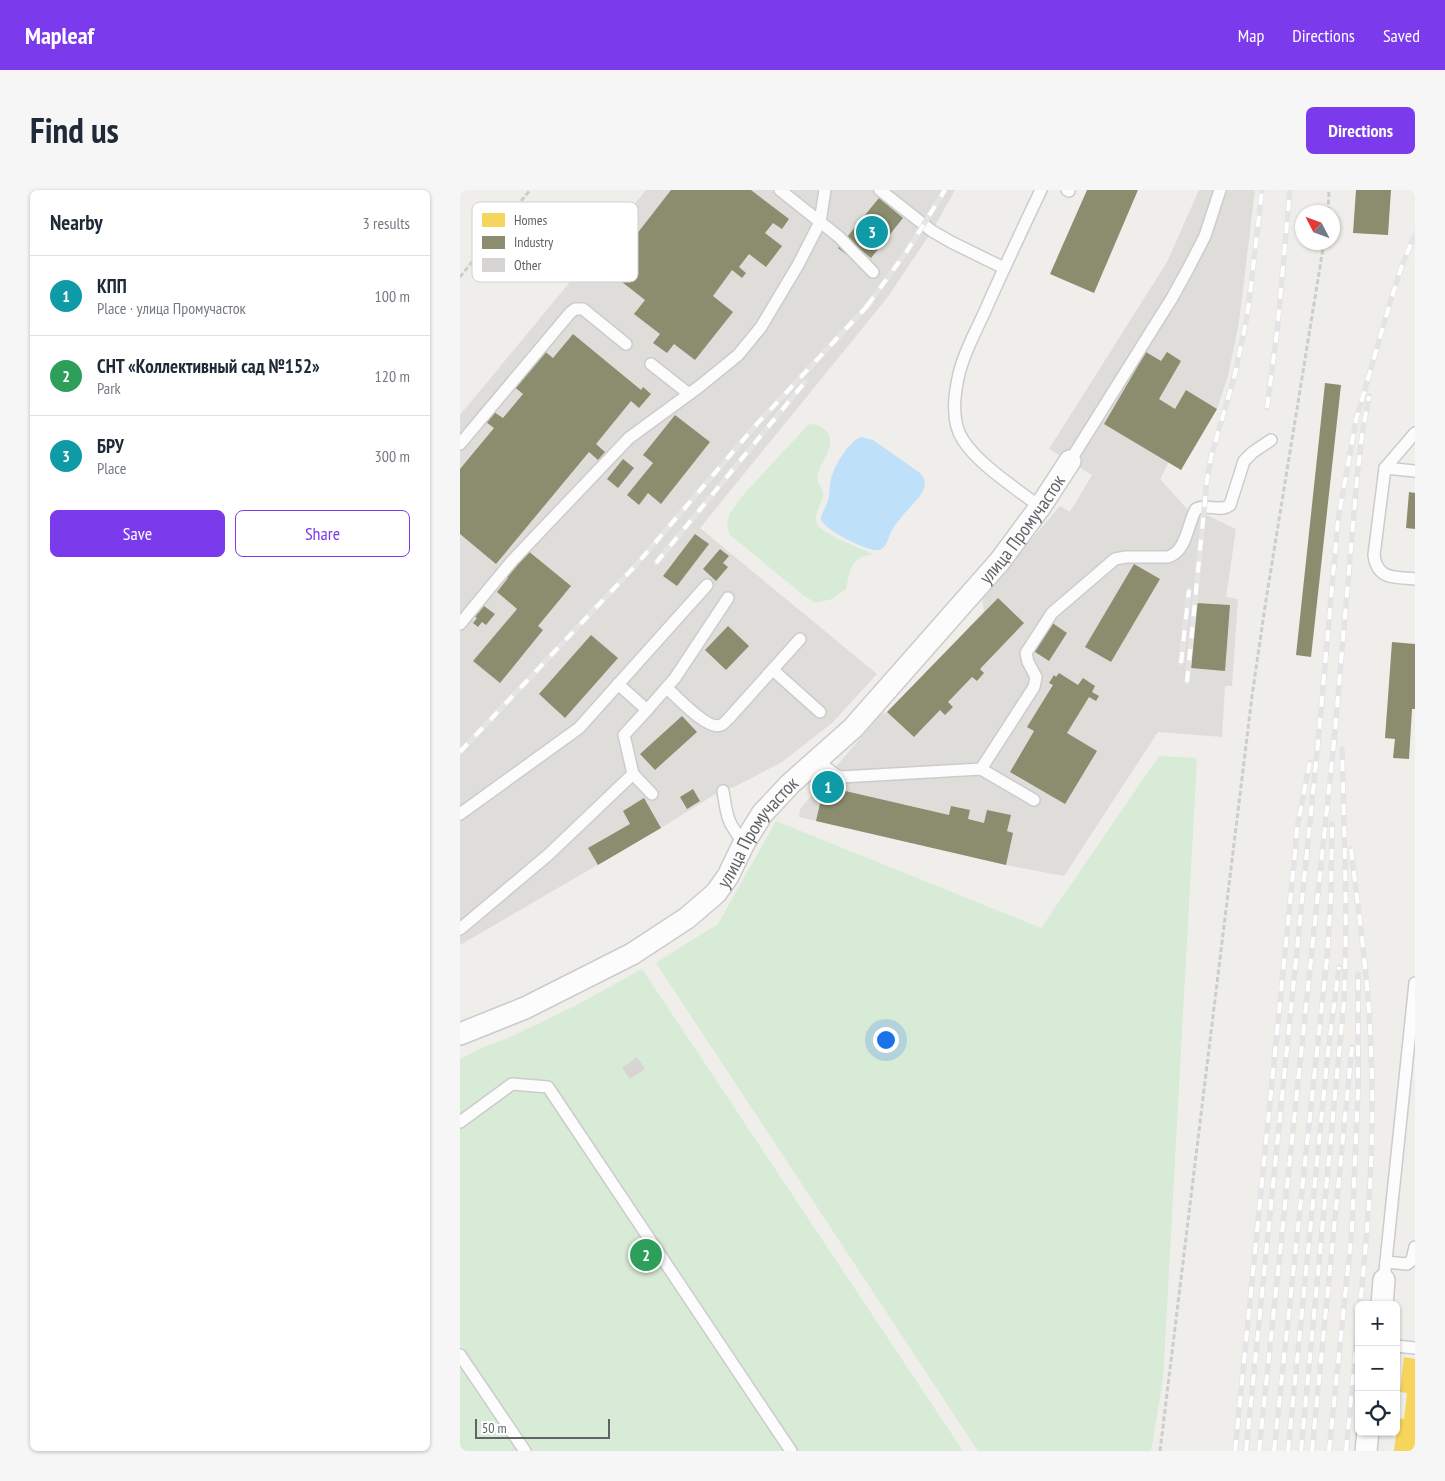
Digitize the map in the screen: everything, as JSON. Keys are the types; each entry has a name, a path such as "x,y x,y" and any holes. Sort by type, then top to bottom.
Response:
{"street":[{"name":"улица Промучасток","path":"460,1034 525,1008 632,954 686,918 716,893 728,876 744,843 762,814 776,798 853,728 1000,561 1040,507 1070,461"},
{"path":"1382,1301 1385,1271"},
{"path":"1366,1451 1368,1436"}],"lane":[{"path":"780,190 839,238 873,272"},
{"path":"460,624 512,561 629,438 738,355 761,327 798,265 820,222 825,190"},
{"path":"880,190 932,231 1004,268"},
{"path":"1040,507 988,466 963,440 956,426 956,391 959,372 966,353 1041,190"},
{"path":"1070,461 1172,298 1205,236 1220,190"},
{"path":"460,444 575,308 583,309 626,344"},
{"path":"652,364 689,394"},
{"path":"1415,433 1385,468 1374,556 1375,566 1382,573 1415,579"},
{"path":"981,768 1034,687 1036,677 1028,662 1026,653 1052,613 1115,559 1126,557 1168,557 1173,555 1182,545 1194,512 1198,507 1221,509 1230,505 1244,461 1253,452 1271,440"},
{"path":"1385,468 1415,471"},
{"path":"460,814 579,728 707,585"},
{"path":"652,794 633,774 624,736 675,678 728,598"},
{"path":"666,688 704,722 712,726 720,726 800,639"},
{"path":"773,670 820,712"},
{"path":"618,684 647,710"},
{"path":"817,761 841,777 981,768 1034,800"},
{"path":"460,929 548,855 633,774"},
{"path":"723,791 727,817 744,843"},
{"path":"1415,983 1385,1271 1408,1264 1412,1260 1415,1247"},
{"path":"460,1122 512,1084 548,1086 791,1451"},
{"path":"1400,1346 1415,1348"},
{"path":"460,1355 525,1451"}],"path":[{"path":"520,202 530,190"},
{"path":"1328,190 1328,205"},
{"path":"1160,1451 1252,696 1323,250"},
{"path":"460,277 472,262"}],"shaded area":[{"path":"646,190 955,190 932,231 887,298 700,528 877,674 832,723 782,762 736,786 714,795 460,945 460,415 570,282 638,282 638,202 636,202"},
{"path":"1199,190 1255,190 1239,322 1228,376 1217,409 1181,470 1169,462 1160,479 1188,510 1209,516 1236,529 1226,597 1238,599 1232,686 1225,686 1222,737 1158,732 1064,876 1006,865 799,817 800,809 881,714 888,712 984,611 982,597 1060,506 1070,512 1092,475 1049,449 1167,262"}],"green space":[{"path":"809,424 814,424 824,429 830,441 830,447 817,477 823,495 816,521 822,529 835,537 873,554 855,562 850,570 846,589 832,599 816,603 803,595 729,534 727,522 730,513 744,494"},
{"path":"1159,756 1197,758 1163,1380 1151,1451 978,1451 656,963 718,924 776,821 1041,928"},
{"path":"642,969 963,1451 460,1451 460,1059 573,1007"}],"water":[{"path":"861,437 873,440 920,473 925,481 924,490 919,498 895,525 886,545 879,550 866,548 837,534 823,523 821,519 828,501 830,482 835,468 852,443"}],"building: Homes":[{"path":"1404,1357 1415,1359 1415,1451 1394,1451 1396,1436 1400,1436 1400,1418 1404,1419 1407,1393 1400,1392"}],"building: Industry":[{"path":"671,190 751,190 789,219 782,229 773,223 765,233 782,246 766,267 749,254 739,267 746,273 742,278 732,270 713,296 733,312 695,360 674,344 667,353 653,343 660,334 634,314 645,300 622,282 638,282 638,232"},
{"path":"1087,190 1138,190 1094,293 1050,274"},
{"path":"1356,190 1391,190 1388,235 1353,233"},
{"path":"879,198 903,218 871,258 855,245 847,255 838,248"},
{"path":"573,334 641,390 643,387 651,394 639,408 631,401 596,444 605,452 598,460 589,452 496,564 460,534 460,469 494,428 486,422 494,412 503,418 523,394 512,385 542,349 553,358"},
{"path":"1146,352 1161,361 1167,352 1181,361 1159,399 1175,409 1186,390 1217,409 1181,470 1104,424"},
{"path":"1325,383 1341,385 1311,657 1296,655"},
{"path":"675,415 710,442 661,504 648,493 639,505 627,495 653,463 643,455"},
{"path":"623,459 634,468 618,488 607,479"},
{"path":"1409,492 1415,493 1415,529 1406,528"},
{"path":"695,534 709,544 677,586 663,576"},
{"path":"720,549 729,556 723,563 728,567 716,581 703,569"},
{"path":"527,550 571,586 538,626 543,630 500,683 473,661 517,609 497,592 508,578 505,576"},
{"path":"1134,564 1160,579 1111,662 1085,647"},
{"path":"998,598 1024,623 980,669 984,673 977,681 972,677 948,702 953,707 945,715 940,710 914,737 887,712"},
{"path":"1196,603 1230,605 1225,671 1191,668"},
{"path":"484,606 495,614 486,625 482,622 478,627 473,623 477,618 475,617"},
{"path":"1051,622 1067,633 1049,661 1032,650"},
{"path":"728,626 749,646 726,670 705,650"},
{"path":"591,635 618,658 565,718 539,694"},
{"path":"1392,642 1415,644 1415,709 1412,709 1409,759 1393,758 1395,739 1385,738"},
{"path":"1059,673 1078,685 1083,678 1095,686 1092,692 1099,696 1096,701 1089,697 1067,733 1097,751 1065,804 1010,772 1034,731 1027,727 1053,685 1049,683 1054,675 1056,677"},
{"path":"682,716 697,732 655,770 640,754"},
{"path":"828,779 836,786 828,795 820,789"},
{"path":"693,789 700,801 687,809 680,797"},
{"path":"841,790 949,815 951,806 970,810 968,819 984,823 987,810 1011,815 1007,831 1013,833 1006,865 816,821 822,795 839,799"},
{"path":"644,798 661,828 598,865 588,848 630,824 623,811"}],"building: Other":[{"path":"637,1057 645,1069 630,1079 622,1068"}],"railway":[{"path":"867,306 907,251 945,190"},
{"path":"1187,682 1207,480 1211,457 1235,374 1245,327 1262,190"},
{"path":"1267,408 1277,332 1290,190"},
{"path":"1246,1451 1318,743 1338,520 1356,420 1401,268 1415,234"},
{"path":"460,752 636,565 756,425 871,302"},
{"path":"656,563 805,382"},
{"path":"1259,1451 1334,742 1357,479 1369,396"},
{"path":"1181,663 1189,590"},
{"path":"1301,1451 1344,1001 1346,906 1342,749"},
{"path":"1235,1451 1297,828 1310,762"},
{"path":"1274,1451 1327,958 1331,895 1332,824"},
{"path":"1351,849 1366,975 1372,1082 1370,1178 1360,1301"},
{"path":"1288,1451 1328,1052 1339,967"},
{"path":"1329,1451 1352,1229 1358,1091 1358,974"},
{"path":"1312,1451 1352,1047"},
{"path":"1346,1451 1356,1346"}],"place":[{"name":"БРУ","path":"872,232"},
{"name":"КПП","path":"828,787"},
{"name":"СНТ «Коллективный сад №152»","path":"646,1255"}]}
